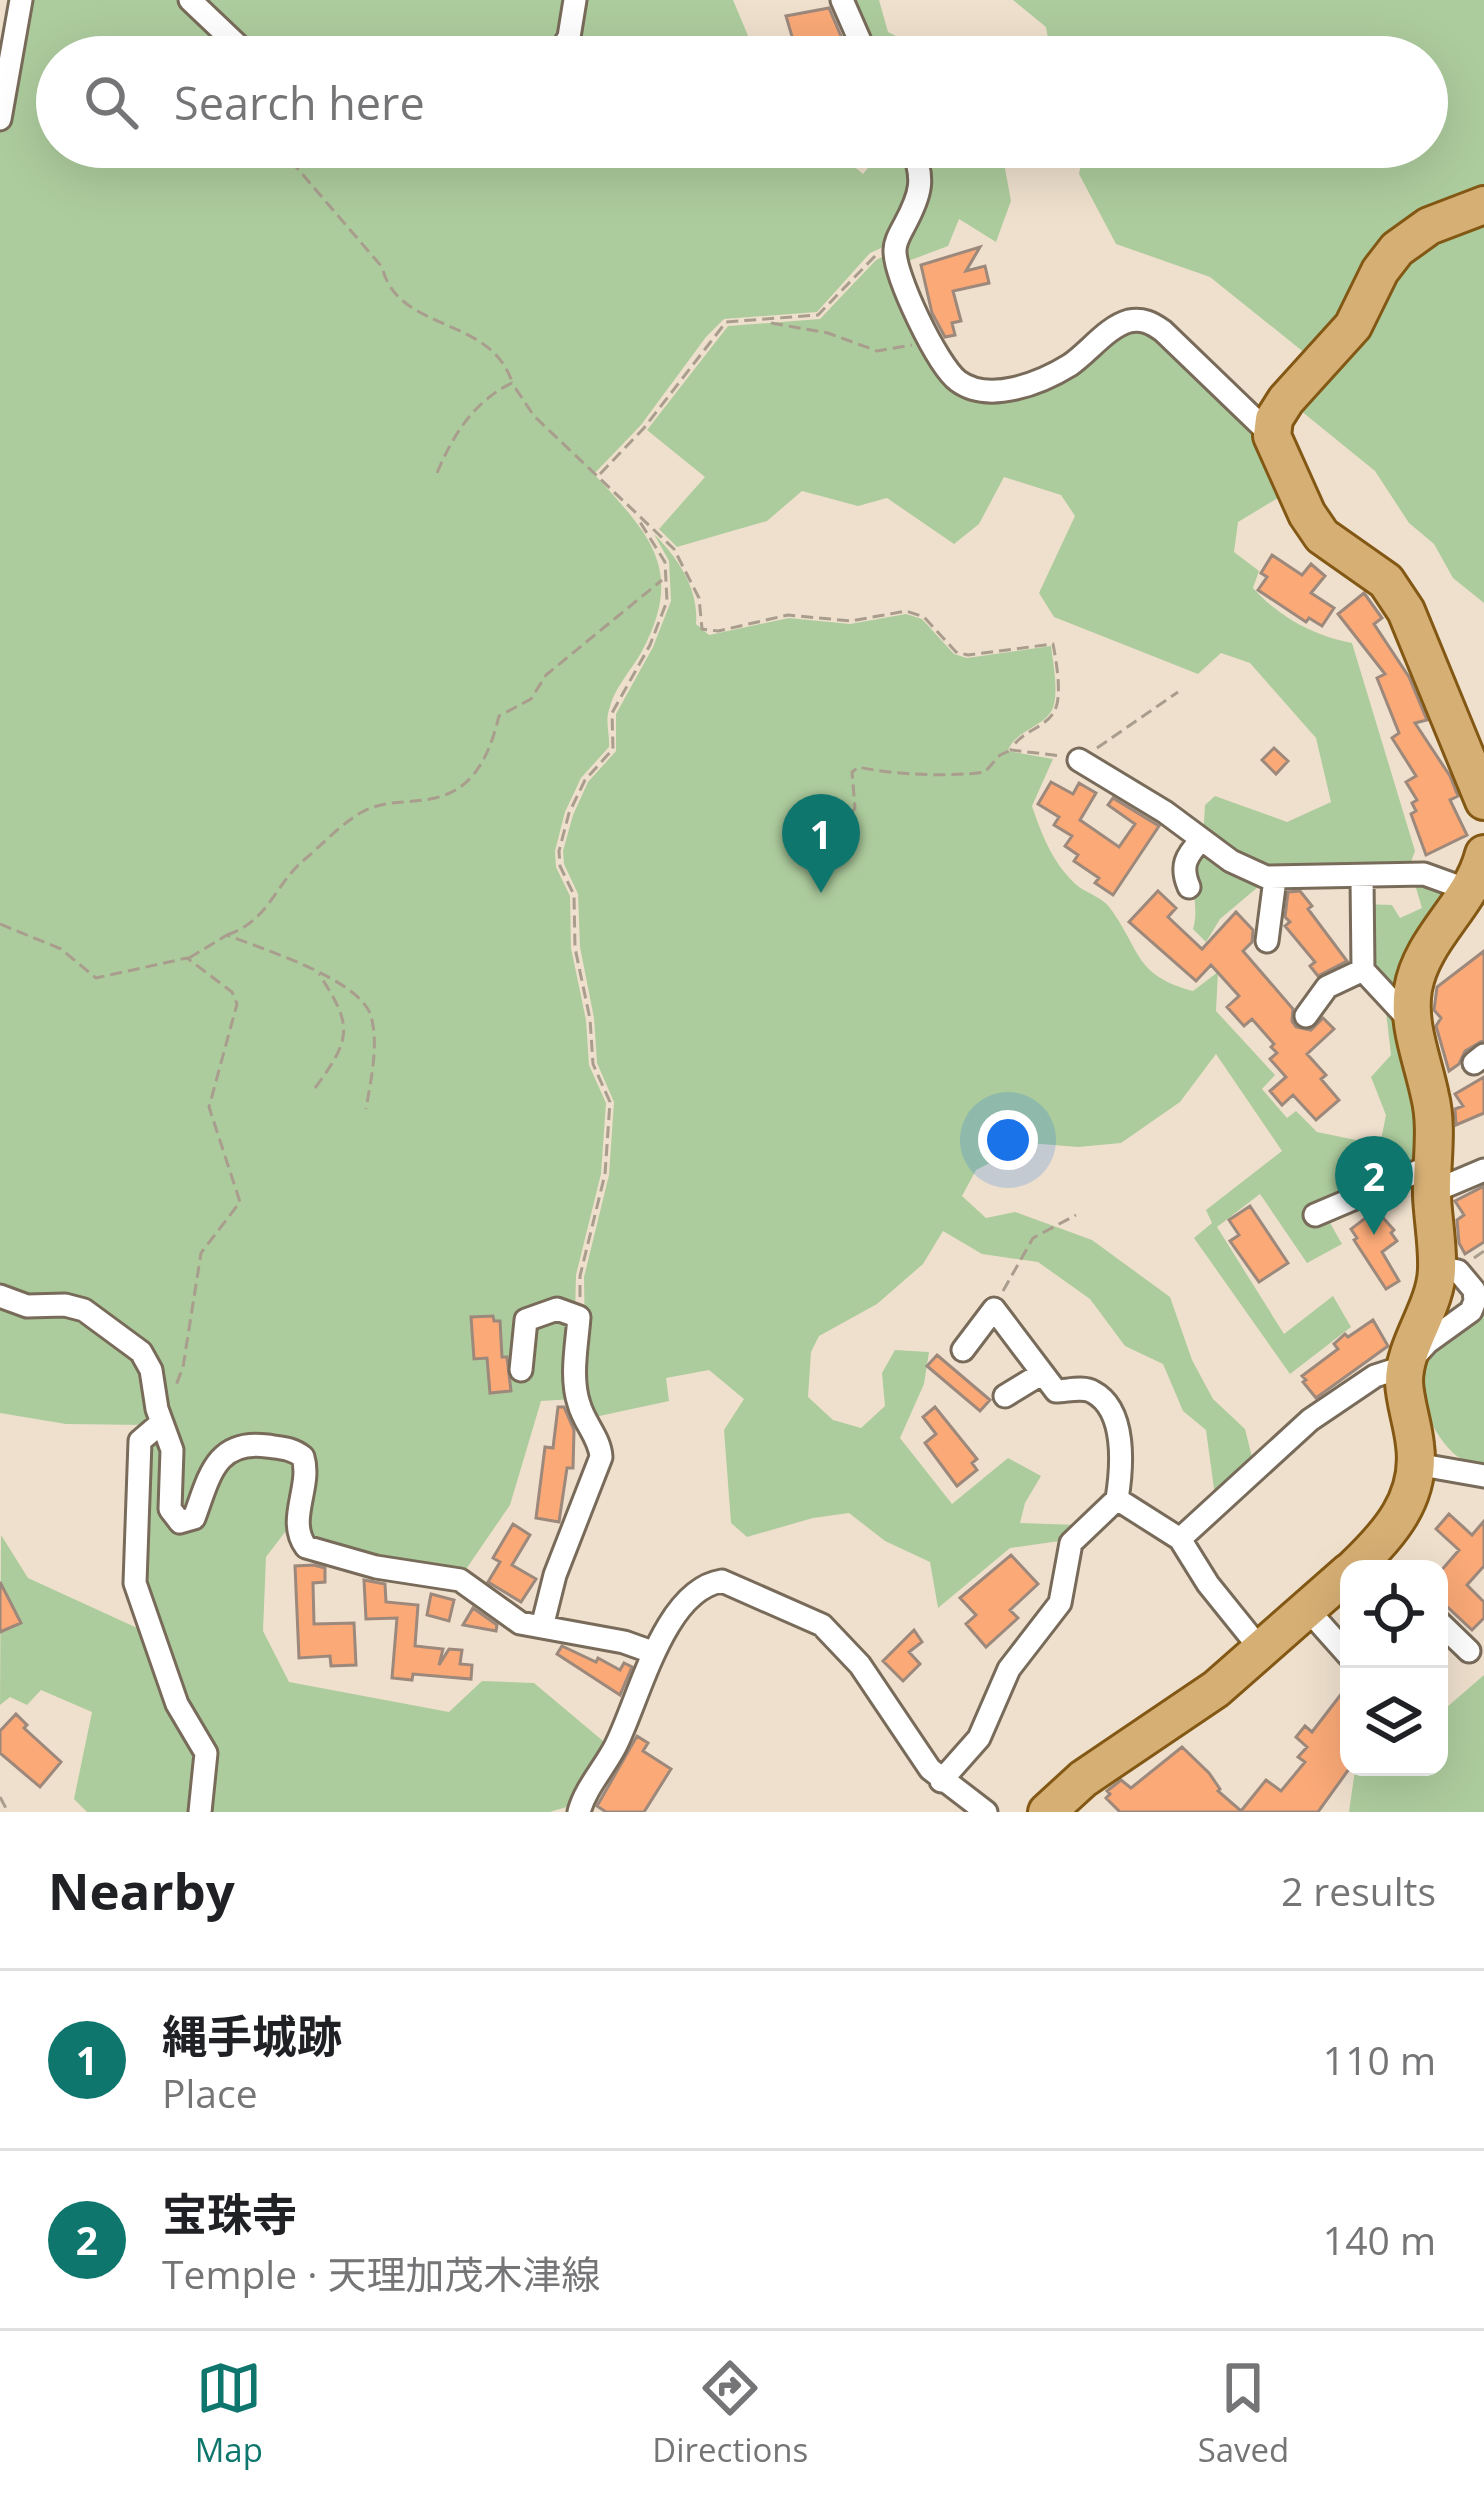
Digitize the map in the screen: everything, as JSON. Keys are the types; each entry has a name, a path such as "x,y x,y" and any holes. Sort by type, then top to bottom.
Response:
{"main road":[{"path":"1484,205 1430,226 1397,249 1380,271 1353,326 1286,400 1274,419 1272,436 1322,536 1386,581 1406,611 1484,801"},
{"path":"1364,1560 1400,1516 1412,1491 1416,1464 1404,1382 1438,1267 1432,1100 1411,1008 1426,950 1471,891 1484,854"},
{"path":"1047,1812 1083,1779 1172,1721 1262,1651 1340,1583"}],"street":[{"path":"0,119 21,0"},
{"path":"190,0 228,36"},
{"path":"569,36 575,0"},
{"path":"842,0 858,36"},
{"path":"920,168 922,188 895,248 898,264 930,344 964,386 986,392 1010,389 1069,366 1119,325 1149,322 1272,436"},
{"path":"1079,760 1165,812 1244,869 1275,879 1424,874 1471,891"},
{"path":"1189,886 1183,872 1187,855 1201,840"},
{"path":"1362,878 1363,970 1414,1026"},
{"path":"1267,941 1275,879"},
{"path":"1306,1016 1328,987 1363,970"},
{"path":"1315,1215 1433,1178 1484,1171"},
{"path":"0,1296 27,1306 74,1306 128,1339 151,1370 174,1463 170,1509 180,1522 194,1518 212,1471 232,1449 246,1443 290,1450 303,1457 306,1470 298,1531 306,1547 376,1567 460,1580 510,1618 652,1652"},
{"path":"520,1370 526,1320 556,1309 579,1317 575,1390 602,1450 555,1575 542,1627"},
{"path":"941,1781 979,1738 1009,1669 1060,1603 1071,1543 1118,1499 1123,1460 1114,1420 1100,1396 1089,1389 1056,1391 994,1310 963,1350"},
{"path":"1180,1539 1310,1420 1375,1376 1406,1366"},
{"path":"1005,1396 1041,1374"},
{"path":"161,1423 140,1442 135,1583 177,1704 206,1753 200,1812"},
{"path":"1416,1464 1484,1476"},
{"path":"1118,1499 1180,1539 1225,1608 1262,1651"},
{"path":"579,1812 639,1694 652,1652 683,1606 716,1582 734,1584 808,1617 852,1654 941,1781 986,1812"},
{"path":"1308,1610 1340,1646"},
{"path":"1448,1631 1469,1651"}],"path":[{"path":"297,168 382,267 387,287 400,301 491,346 534,416 674,549 699,598 699,623 710,632 788,615 850,621 906,611 924,617 956,652 968,656 1053,644 1057,706 1011,750 985,772 964,775 944,771 902,774 859,767 852,772 855,808 841,828"},
{"path":"598,475 644,428 719,328 734,320 818,316 873,256 895,248"},
{"path":"764,321 828,333 877,351 930,344"},
{"path":"437,473 454,431 494,392 512,383"},
{"path":"579,1317 580,1276 609,1145 610,1102 593,1064 590,1019 575,948 574,895 560,866 559,851 569,813 585,780 613,749 612,713 667,601 665,562 635,515"},
{"path":"0,923 62,949 96,978 187,958 259,919 298,864 363,811 396,801 436,798 468,784 490,750 499,716 531,699 546,675 663,578"},
{"path":"1011,750 1079,760 1178,692"},
{"path":"227,935 354,991 370,1012 374,1056 366,1109"},
{"path":"161,1423 183,1367 201,1253 240,1202 209,1107 238,1004 232,992 187,958"},
{"path":"315,1088 341,1053 344,1012 317,973"},
{"path":"994,1310 1033,1238 1076,1216"},
{"path":"0,1797 8,1812"}],"green space":[{"path":"28,0 182,0 220,36 36,36 36,168 916,171 890,244 870,253 817,312 724,319 641,425 594,474 645,536 661,576 654,624 611,702 609,747 581,778 565,812 555,851 556,867 570,896 571,948 586,1020 589,1065 606,1103 601,1174 576,1275 573,1399 541,1401 510,1505 462,1575 419,1569 305,1538 312,1470 245,1438 190,1515 179,1515 180,1463 131,1334 0,1289 0,132"},
{"path":"198,0 570,0 559,36 236,36"},
{"path":"581,0 733,0 748,36 570,36"},
{"path":"847,0 879,0 888,32 896,36 863,36"},
{"path":"1013,0 1484,0 1484,196 1425,213 1311,358 1210,277 1116,244 1080,168 1448,168 1448,36 1048,36 1046,27"},
{"path":"915,168 1005,168 1011,201 996,242 959,219 948,246 903,263"},
{"path":"1484,216 1484,603 1453,578 1434,544 1409,523 1375,471 1295,406 1405,257"},
{"path":"890,253 925,347 986,397 1122,330 1148,327 1259,436 1286,493 1238,522 1234,552 1259,571 1253,588 1274,608 1311,630 1352,643 1415,851 1408,870 1276,875 1203,837 1205,805 1215,796 1287,822 1331,802 1316,738 1250,663 1221,653 1198,674 1054,617 1039,593 1075,516 1061,495 1004,477 979,524 954,544 887,498 858,506 802,491 767,521 677,547 659,529 705,477 647,430 728,326 820,319 876,260"},
{"path":"654,534 685,575 696,624 709,635 789,618 850,624 906,614 922,619 954,654 967,658 1051,646 1054,704 1008,751 1053,759 1032,806 1050,850 1070,879 1107,905 1141,960 1160,977 1193,991 1218,972 1216,1011 1275,1075 1262,1089 1287,1118 1296,1111 1317,1132 1380,1145 1386,1115 1371,1077 1391,1055 1385,1003 1404,1022 1427,1157 1321,1207 1342,1244 1307,1263 1260,1194 1217,1227 1284,1334 1333,1296 1351,1327 1290,1374 1194,1238 1212,1223 1206,1210 1282,1151 1216,1054 1180,1102 1121,1143 1078,1147 1029,1143 976,1170 962,1196 986,1218 1015,1212 1092,1240 1170,1297 1192,1360 1213,1399 1245,1429 1253,1461 1215,1496 1206,1430 1183,1411 1163,1364 1125,1346 1090,1299 1038,1262 982,1254 943,1231 923,1264 877,1304 819,1336 811,1352 808,1397 833,1420 861,1428 885,1406 882,1373 895,1350 929,1352 924,1384 900,1438 952,1504 1008,1458 1041,1476 1020,1523 1078,1525 1066,1540 1010,1548 938,1608 930,1562 885,1541 849,1513 747,1537 731,1523 724,1430 744,1399 709,1370 666,1378 669,1401 590,1418 586,1413 584,1277 609,1175 614,1102 597,1063 580,947 578,894 563,851 588,782 616,751 616,714 653,647 671,601 669,561"},
{"path":"1203,846 1265,881 1220,919 1206,942 1193,929 1193,866"},
{"path":"1413,878 1453,886 1401,1007 1373,977 1364,904 1392,905 1400,918 1422,908"},
{"path":"0,1302 67,1311 117,1340 131,1354 148,1388 146,1425 66,1424 0,1413"},
{"path":"1484,1315 1484,1466 1463,1460 1433,1426 1422,1398 1419,1372 1435,1348"},
{"path":"161,1436 177,1528 222,1469 246,1450 297,1461 292,1523 266,1557 263,1631 289,1682 449,1712 482,1681 534,1683 609,1746 573,1805 550,1812 207,1812 190,1715 142,1582 147,1444"},
{"path":"1,1535 28,1578 146,1632 201,1755 195,1812 87,1812 74,1799 92,1712 41,1690 27,1705 10,1697 0,1705"},
{"path":"1484,1675 1484,1812 1349,1812 1354,1776 1448,1776 1448,1706"}],"building":[{"path":"829,8 841,36 792,36 786,16"},
{"path":"980,247 966,271 985,266 989,283 953,291 961,321 952,323 955,335 945,337 932,313 921,265"},
{"path":"1272,555 1302,575 1311,564 1325,576 1311,593 1334,608 1322,626 1309,618 1306,622 1258,590"},
{"path":"1364,593 1382,618 1374,624 1409,677 1427,720 1415,723 1458,796 1450,800 1467,835 1426,855 1411,814 1417,800 1406,782 1416,776 1392,738 1399,733 1377,678 1385,674 1338,614"},
{"path":"1274,748 1288,761 1276,774 1262,760"},
{"path":"1051,782 1073,794 1079,783 1096,793 1080,820 1119,847 1135,824 1108,805 1113,798 1159,826 1113,895 1095,883 1099,878 1074,861 1078,855 1065,846 1072,836 1054,825 1059,817 1038,804"},
{"path":"1158,891 1176,908 1168,917 1202,949 1236,912 1253,930 1252,942 1243,951 1293,1009 1296,1027 1311,1030 1323,1018 1334,1029 1307,1054 1326,1075 1321,1079 1339,1100 1316,1120 1293,1095 1282,1105 1270,1091 1286,1077 1270,1059 1277,1053 1271,1047 1274,1044 1252,1019 1244,1026 1227,1007 1239,996 1211,965 1196,981 1129,922"},
{"path":"1300,891 1347,961 1318,976 1310,966 1315,962 1285,926 1290,922 1285,917 1288,892"},
{"path":"1484,951 1484,1040 1465,1051 1449,1071 1436,1026 1441,1018 1434,1010 1437,987"},
{"path":"1484,1077 1484,1113 1456,1125 1455,1109 1463,1106 1455,1094"},
{"path":"1484,1186 1484,1242 1465,1254 1457,1220 1464,1215 1455,1201"},
{"path":"1250,1206 1288,1263 1259,1282 1230,1241 1239,1235 1229,1220"},
{"path":"1376,1210 1394,1230 1391,1233 1397,1241 1382,1252 1399,1281 1386,1289 1351,1229"},
{"path":"493,1316 500,1321 502,1357 507,1357 511,1391 490,1393 487,1358 474,1359 471,1317"},
{"path":"1373,1320 1388,1346 1316,1398 1302,1376 1338,1349 1334,1344 1345,1334 1348,1337"},
{"path":"937,1355 990,1400 980,1411 927,1366"},
{"path":"558,1407 564,1407 574,1430 573,1468 567,1468 559,1522 536,1518 545,1447 553,1448"},
{"path":"935,1407 977,1459 972,1463 977,1470 957,1486 925,1443 936,1434 923,1417"},
{"path":"1449,1514 1472,1535 1484,1521 1484,1566 1467,1585 1484,1602 1484,1618 1472,1630 1448,1607 1448,1563 1459,1550 1436,1529"},
{"path":"513,1524 530,1535 512,1565 536,1579 521,1602 488,1582 500,1562 493,1558"},
{"path":"1011,1555 1038,1584 1010,1610 1018,1618 986,1647 966,1624 976,1615 960,1598"},
{"path":"295,1566 325,1568 325,1582 313,1583 314,1624 354,1623 356,1665 331,1666 330,1656 299,1658"},
{"path":"364,1580 385,1584 386,1602 418,1605 415,1646 443,1649 439,1665 449,1649 462,1650 460,1664 472,1665 471,1679 413,1674 412,1680 392,1678 397,1618 366,1619"},
{"path":"0,1582 21,1623 0,1632"},
{"path":"431,1594 454,1600 449,1621 427,1615"},
{"path":"473,1608 497,1625 496,1631 463,1625"},
{"path":"914,1630 922,1642 909,1652 920,1664 903,1681 883,1661"},
{"path":"562,1646 620,1670 624,1663 632,1667 620,1695 557,1654"},
{"path":"1340,1696 1340,1776 1344,1776 1318,1812 1120,1812 1106,1798 1107,1791 1121,1780 1131,1788 1182,1747 1241,1811 1266,1780 1281,1791 1305,1762 1298,1757 1307,1747 1296,1737 1305,1726 1312,1732"},
{"path":"16,1714 27,1725 24,1728 61,1762 40,1787 0,1753 0,1731"},
{"path":"637,1736 648,1743 643,1751 671,1769 644,1812 606,1812 597,1806"}],"place":[{"name":"縄手城跡","path":"821,893"},
{"name":"宝珠寺","path":"1374,1235"}]}
